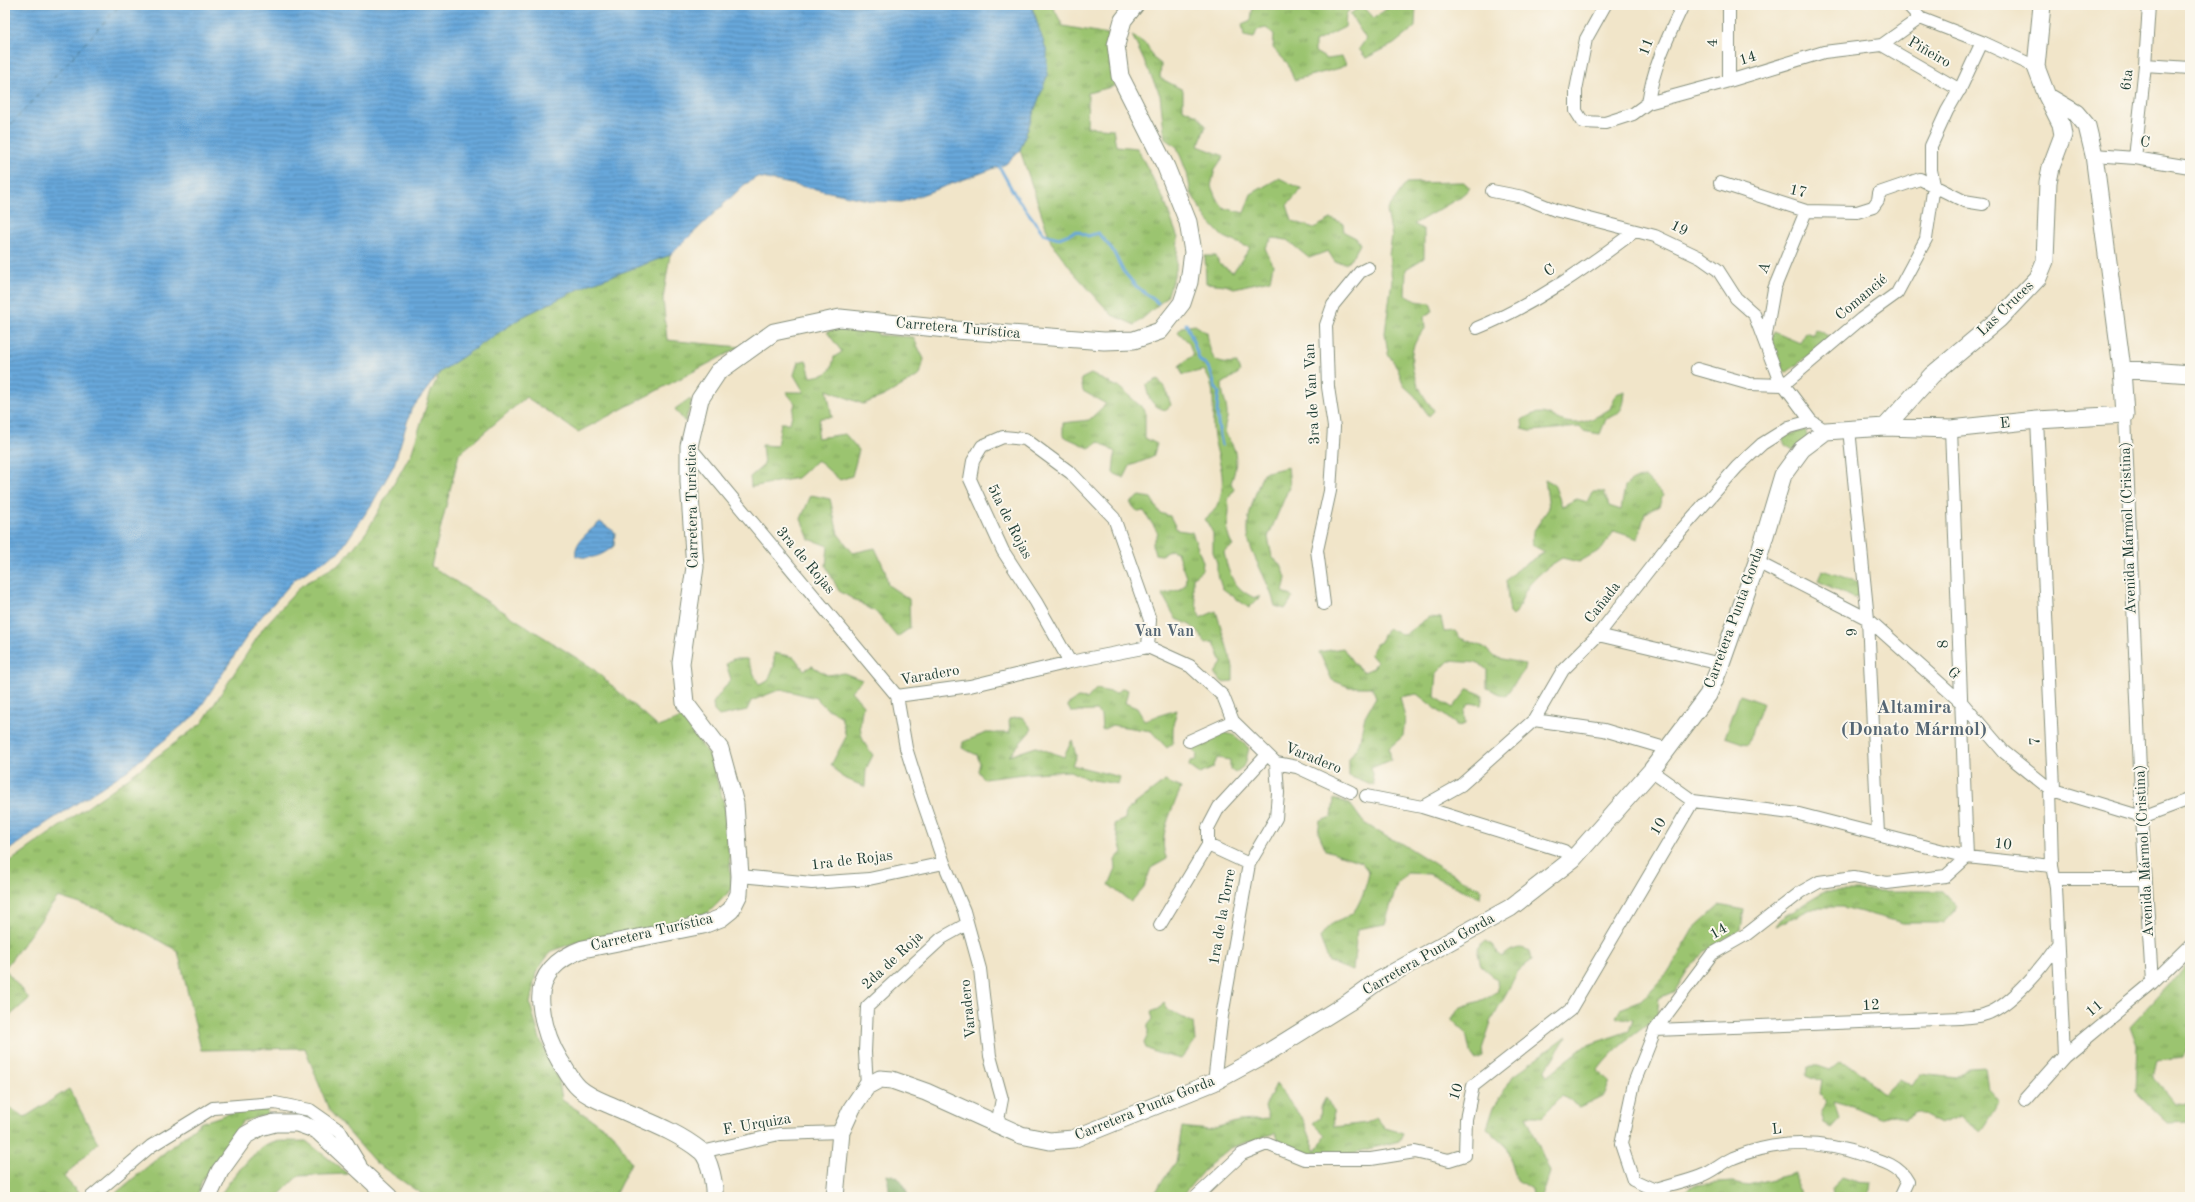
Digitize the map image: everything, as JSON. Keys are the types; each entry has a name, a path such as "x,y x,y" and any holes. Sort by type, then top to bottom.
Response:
{"main road":[{"name":"Carretera Turística","path":"702,1152 673,1133 591,1097 578,1088 549,1043 542,1016 540,996 547,972 566,955 583,949 703,925 721,918 731,910 739,894 740,876 735,804 720,749 685,703 681,663 695,567 689,482 689,446 700,399 718,372 774,332 840,318 956,330 1104,341 1134,340 1160,331 1182,303 1189,282 1193,252 1188,222 1166,166 1120,76 1116,45 1123,20 1135,5"},
{"path":"2036,67 2042,5"},
{"name":"Las Cruces","path":"1885,427 1932,375 1999,319 2038,278 2045,261 2047,241 2048,182 2051,166 2063,135 2061,124 2047,96 2036,67"},
{"name":"Avenida Mármol (Cristina)","path":"2047,96 2076,113 2087,126 2094,155 2122,369 2125,415"},
{"path":"2122,369 2190,374"},
{"name":"E","path":"1885,427 1951,429 2037,420 2125,415"},
{"path":"1826,431 1885,427"},
{"name":"Carretera Punta Gorda","path":"867,1086 880,1079 892,1080 926,1092 1021,1135 1050,1141 1073,1139 1214,1082 1262,1056 1349,1002 1378,981 1510,908 1573,859 1651,771 1708,694 1721,664 1757,562 1784,475 1802,449 1826,431"},
{"path":"835,1197 841,1132 852,1108 867,1086"},
{"path":"208,1197 220,1171 246,1135 260,1127 275,1124 297,1124 317,1130 389,1197"},
{"path":"702,1152 714,1187 714,1197"}],"street":[{"name":"14","path":"1605,5 1586,40 1576,90 1576,111 1583,122 1605,123 1633,114 1648,103 1729,81 1824,52 1882,45 1920,18"},
{"name":"11","path":"1648,103 1653,74 1683,5"},
{"name":"4","path":"1729,5 1729,81"},
{"path":"1908,5 1920,18 1982,42 2036,67"},
{"name":"6ta","path":"2135,158 2145,65 2149,5"},
{"name":"Comancié","path":"1783,384 1861,319 1897,293 1926,240 1934,185 1931,170 1931,146 1947,111 1960,90 1982,42"},
{"name":"Piñeiro","path":"1882,45 1960,90"},
{"path":"2145,65 2190,68"},
{"name":"C","path":"2094,155 2135,158 2190,166"},
{"name":"17","path":"1720,183 1806,211 1857,212 1872,207 1878,200 1879,193 1920,179 1934,185"},
{"path":"1934,185 1964,201 1983,204"},
{"name":"19","path":"1492,191 1523,197 1555,210 1655,236 1701,258 1718,270 1736,298 1754,314 1778,377 1783,384"},
{"name":"A","path":"1765,341 1774,288 1806,211"},
{"name":"C","path":"1476,328 1507,316 1542,295 1635,231"},
{"name":"3ra de Van Van","path":"1324,604 1318,550 1330,491 1334,427 1328,387 1326,325 1333,305 1360,272 1368,268"},
{"path":"1697,370 1750,384 1783,384 1810,421 1826,431"},
{"name":"Avenida Mármol (Cristina)","path":"2125,415 2142,817 2152,983"},
{"name":"7","path":"2037,420 2054,788 2050,789 2052,866 2064,1056"},
{"name":"Cañada","path":"1422,807 1461,785 1534,720 1563,670 1598,635 1669,544 1737,467 1762,444 1789,427 1810,421"},
{"name":"9","path":"1849,429 1868,619 1878,834"},
{"name":"8","path":"1951,429 1963,704 1967,857"},
{"name":"5ta de Rojas","path":"1070,662 1036,602 1003,551 970,479 973,461 982,446 1003,437 1025,439 1071,473 1114,518 1150,620 1148,647"},
{"name":"3ra de Rojas","path":"689,446 897,696"},
{"name":"G","path":"1757,562 1868,619 1963,704 2004,752 2050,789 2142,817"},
{"path":"1598,635 1721,664"},
{"name":"Varadero","path":"997,1125 1002,1099 990,1056 980,969 967,924 944,863 906,748 897,696 970,686 1070,662 1148,647 1190,666 1223,696 1233,720 1271,759 1297,767 1351,792"},
{"path":"1189,741 1233,720"},
{"path":"1534,720 1604,730 1668,750"},
{"path":"1160,925 1208,845 1208,828 1219,807 1271,759"},
{"name":"1ra de la Torre","path":"1214,1082 1222,1016 1249,864 1276,818 1278,794 1271,759"},
{"name":"10","path":"1651,771 1693,801 1799,814 1967,857 2052,866"},
{"path":"1366,796 1422,807 1564,851 1573,859"},
{"path":"2142,817 2190,799"},
{"name":"10","path":"1196,1197 1242,1154 1267,1144 1304,1159 1371,1159 1415,1152 1449,1160 1465,1155 1466,1119 1473,1086 1570,1010 1693,801"},
{"path":"1208,845 1249,864"},
{"name":"14","path":"1633,1180 1621,1144 1634,1083 1655,1030 1712,954 1747,934 1801,892 1820,882 1854,877 1887,883 1946,876 1967,857"},
{"name":"1ra de Rojas","path":"740,876 812,883 869,878 944,863"},
{"path":"2054,880 2146,879"},
{"name":"2da de Roja","path":"867,1086 865,1052 867,1006 942,938 967,924"},
{"name":"12","path":"1655,1030 1954,1018 1985,1015 1998,1008 2014,994 2046,962 2058,944"},
{"name":"11","path":"2025,1100 2064,1056 2152,983 2190,946"},
{"path":"91,1197 151,1146 213,1108 275,1103 310,1110 340,1132 367,1175"},
{"name":"F. Urquiza","path":"702,1152 779,1134 841,1132"},
{"name":"L","path":"1633,1180 1655,1190 1702,1176 1732,1159 1762,1147 1809,1144 1833,1146 1855,1152 1885,1162 1903,1172 1908,1182 1901,1197"}],"green space":[{"path":"1031,5 1052,5 1063,26 1108,34 1115,86 1088,93 1087,127 1113,129 1116,146 1137,148 1164,200 1178,238 1176,270 1167,297 1135,325 1112,315 1075,274 1051,242 1020,150 1047,76 1036,17"},
{"path":"1253,5 1354,5 1346,14 1345,27 1315,42 1315,52 1327,59 1342,57 1346,64 1340,68 1294,80 1288,64 1273,48 1274,34 1266,28 1257,30 1254,38 1244,36 1242,24 1251,20"},
{"path":"1362,5 1374,18 1392,5 1416,5 1415,27 1394,44 1366,58 1359,49 1366,39 1350,14"},
{"path":"1132,35 1147,45 1153,58 1161,64 1160,78 1183,90 1183,109 1197,115 1206,126 1198,146 1224,156 1215,169 1211,186 1216,198 1224,208 1244,213 1251,194 1279,178 1302,189 1287,205 1292,221 1314,228 1331,219 1343,223 1344,232 1356,238 1360,244 1354,255 1346,263 1335,262 1328,251 1309,258 1287,240 1273,238 1265,248 1273,265 1270,280 1234,288 1225,285 1206,283 1205,256 1216,256 1219,264 1233,272 1250,248 1222,236 1208,221 1191,193 1187,173 1177,147 1165,139 1160,95"},
{"path":"1464,182 1470,188 1459,198 1414,224 1424,230 1424,258 1406,269 1405,295 1416,301 1430,303 1433,311 1424,316 1425,329 1417,339 1413,349 1412,360 1416,381 1427,402 1434,411 1429,416 1415,396 1404,386 1397,367 1388,354 1385,333 1392,280 1389,255 1392,236 1387,211 1406,183"},
{"path":"670,255 663,299 667,340 740,347 578,432 526,397 459,454 431,566 591,667 658,727 682,718 710,756 725,807 732,889 708,913 650,928 580,941 551,951 536,973 530,1004 540,1039 559,1081 562,1100 614,1134 631,1163 614,1197 426,1197 376,1163 329,1110 305,1048 201,1050 178,951 107,912 58,897 5,968 5,865 113,789 202,723 264,627 301,586 342,562 367,531 412,452 430,394 440,372 522,317 587,285"},
{"path":"846,325 876,328 878,335 913,337 924,359 920,375 884,396 863,404 827,390 832,417 820,418 817,438 845,434 859,450 852,476 840,480 817,460 797,478 751,487 750,477 764,465 762,445 777,446 781,423 790,423 795,403 786,392 804,392 794,375 798,362 806,360 811,377 827,373 830,370 834,357 842,352 827,332"},
{"path":"1195,325 1207,333 1211,353 1214,358 1222,363 1237,363 1240,372 1222,384 1227,414 1225,430 1234,449 1236,462 1231,483 1234,489 1228,500 1228,534 1233,546 1224,552 1230,574 1237,585 1255,598 1261,596 1249,608 1222,588 1217,573 1217,563 1213,552 1213,533 1205,519 1219,502 1222,475 1214,439 1213,397 1210,380 1204,370 1183,375 1179,366 1193,355 1189,343 1178,332 1182,327"},
{"path":"1815,329 1832,338 1787,372 1783,370 1777,361 1773,348 1774,332 1800,343 1805,332 1813,335"},
{"path":"1091,374 1120,388 1145,410 1145,438 1157,444 1153,457 1130,466 1124,478 1113,473 1115,452 1099,442 1089,448 1063,436 1063,423 1089,420 1106,404 1083,391 1081,379"},
{"path":"1158,379 1166,390 1171,405 1165,410 1151,401 1147,390 1146,385"},
{"path":"1625,391 1623,406 1616,415 1606,419 1600,434 1583,431 1580,427 1530,431 1523,429 1522,420 1538,413 1544,413 1567,422 1580,423 1589,420 1610,409 1616,394"},
{"path":"689,399 692,401 685,422 675,409"},
{"path":"1805,430 1808,438 1793,450 1785,445 1782,437"},
{"path":"1288,467 1290,485 1268,537 1272,557 1282,566 1286,578 1283,592 1293,597 1285,609 1275,606 1270,590 1251,548 1248,529 1253,501 1263,473"},
{"path":"1645,477 1663,495 1659,506 1645,513 1638,539 1614,531 1602,549 1579,562 1562,558 1552,564 1534,579 1525,591 1518,610 1513,616 1510,613 1506,581 1515,571 1545,552 1532,545 1533,532 1549,508 1545,479 1554,484 1562,506 1577,499 1587,502 1592,492 1604,492 1609,506 1621,510 1625,486 1631,481"},
{"path":"811,495 830,499 838,534 853,553 875,548 885,570 888,585 909,599 910,628 897,637 876,612 839,591 826,566 828,546 809,539 801,519"},
{"path":"1140,496 1151,498 1160,513 1170,516 1177,530 1192,532 1203,562 1202,570 1193,577 1193,591 1200,618 1216,611 1233,667 1233,681 1222,682 1215,673 1222,663 1214,642 1205,643 1200,634 1194,628 1176,619 1162,594 1179,590 1185,585 1186,577 1177,552 1171,550 1161,555 1155,554 1152,545 1158,533 1144,511 1138,512 1130,503"},
{"path":"1822,570 1858,582 1859,597 1853,598 1818,581"},
{"path":"1429,617 1441,618 1444,632 1455,631 1460,638 1484,647 1494,657 1525,664 1523,672 1505,696 1487,688 1487,670 1479,663 1449,661 1437,673 1435,697 1453,708 1468,689 1483,695 1481,705 1471,703 1464,710 1465,724 1458,726 1417,694 1400,697 1405,718 1403,736 1389,748 1391,760 1371,768 1374,786 1349,776 1349,759 1359,744 1365,716 1376,697 1372,687 1349,687 1332,680 1319,652 1343,648 1354,664 1364,672 1373,668 1377,662 1371,653 1375,645 1381,642 1383,634 1389,629 1404,635"},
{"path":"774,653 794,657 804,670 812,666 827,675 844,673 862,680 851,691 863,705 860,726 862,737 873,755 866,769 865,787 842,777 831,765 846,737 841,716 826,708 816,698 781,689 751,701 747,710 719,716 714,711 713,703 731,679 726,664 733,659 747,659 759,685 768,681 774,666"},
{"path":"1123,688 1128,690 1125,703 1137,708 1144,720 1177,710 1173,725 1173,743 1167,748 1151,731 1112,725 1102,730 1101,715 1096,711 1071,712 1067,705 1078,698 1087,699 1096,689 1116,693"},
{"path":"1740,695 1763,703 1748,745 1725,737"},
{"path":"1022,717 1032,729 1009,756 1036,747 1064,757 1072,740 1076,756 1072,765 1120,777 1118,784 1087,779 1070,771 1032,773 984,779 978,771 980,763 977,755 962,748 963,742 986,733 1010,733 1009,719"},
{"path":"1220,732 1234,735 1249,748 1245,765 1235,773 1230,769 1230,760 1217,758 1213,768 1200,774 1189,766 1190,761 1196,760 1197,754 1193,751 1196,745"},
{"path":"1165,781 1181,788 1164,833 1164,851 1167,859 1151,868 1144,887 1131,902 1109,885 1116,868 1115,860 1122,852 1114,824 1125,819 1126,811"},
{"path":"1334,799 1350,804 1364,823 1387,837 1403,844 1441,868 1481,889 1480,898 1429,874 1407,873 1397,884 1385,924 1357,929 1353,971 1329,962 1320,938 1327,928 1351,914 1357,907 1363,894 1369,872 1361,862 1326,850 1318,832 1320,821 1332,817"},
{"path":"1825,891 1943,891 1958,907 1943,923 1903,923 1843,907 1815,907 1775,926 1780,919"},
{"path":"1719,905 1744,910 1741,929 1704,952 1687,971 1675,991 1659,998 1657,1018 1624,1042 1603,1063 1597,1071 1610,1082 1603,1096 1580,1107 1562,1096 1542,1116 1526,1116 1550,1172 1542,1197 1532,1197 1531,1189 1517,1180 1506,1146 1487,1128 1494,1107 1513,1076 1567,1036 1546,1069 1547,1076 1585,1046 1629,1031 1633,1020 1616,1017 1620,1009 1641,1001 1670,970 1693,929"},
{"path":"1485,941 1492,945 1502,957 1512,950 1522,948 1530,951 1532,960 1518,971 1491,1022 1482,1049 1483,1057 1476,1060 1470,1052 1466,1033 1451,1019 1461,1007 1480,1001 1498,991 1497,980 1481,966 1477,948"},
{"path":"2190,961 2190,1042 2182,1057 2158,1060 2154,1078 2175,1103 2190,1104 2190,1122 2167,1123 2135,1092 2137,1045 2130,1026"},
{"path":"5,969 29,999 5,1020"},
{"path":"1164,1003 1168,1010 1193,1023 1195,1041 1181,1059 1157,1053 1146,1048 1144,1043 1148,1035 1148,1025 1153,1019 1151,1012 1159,1009"},
{"path":"1839,1063 1855,1068 1884,1094 1900,1079 1912,1086 1920,1074 1957,1078 1971,1068 1985,1067 1988,1089 1999,1102 1981,1131 1961,1116 1940,1124 1917,1112 1905,1119 1891,1115 1879,1118 1852,1106 1834,1101 1839,1119 1831,1128 1824,1124 1821,1112 1826,1101 1820,1095 1822,1081 1807,1075 1808,1066 1818,1066 1830,1070"},
{"path":"1276,1084 1304,1121 1316,1152 1325,1135 1313,1123 1320,1118 1321,1107 1326,1097 1333,1111 1334,1127 1367,1123 1376,1117 1385,1128 1403,1133 1399,1141 1354,1153 1318,1157 1278,1143 1275,1133 1230,1148 1204,1170 1181,1197 1151,1197 1176,1162 1182,1127 1208,1130 1239,1121 1269,1119 1265,1107"},
{"path":"69,1089 98,1143 64,1177 82,1197 5,1197 5,1111 10,1108 25,1117"},
{"path":"267,1107 267,1115 243,1121 202,1180 197,1197 111,1197 200,1123 234,1112"},
{"path":"276,1141 306,1141 348,1174 298,1176 277,1197 220,1197 243,1165 267,1144"},
{"path":"1796,1173 1796,1184 1804,1197 1676,1197 1693,1185 1732,1182 1749,1185"},
{"path":"887,1174 892,1175 902,1181 908,1197 890,1197"},
{"path":"1842,1177 1854,1181 1870,1182 1868,1197 1833,1197 1832,1189"}],"water":[{"path":"5,5 1031,5 1047,52 1047,76 1020,150 1006,164 902,202 873,201 757,177 744,185 670,255 587,285 522,317 440,372 411,410 394,465 372,504 340,551 295,579 255,624 196,714 128,770 39,828 5,853"},
{"path":"600,522 615,532 614,546 596,556 587,558 576,556 577,546 580,541"}],"waterway":[{"path":"999,166 1015,195 1044,234 1059,238 1077,231 1088,236 1098,233 1112,249 1123,271 1136,286 1158,303"},
{"path":"1186,324 1200,361 1208,367 1216,389 1219,393 1217,406 1219,432 1222,445"}],"ferry route":[{"path":"5,131 120,5"}],"district":[{"name":"Van Van","path":"1164,632"},
{"name":"Altamira (Donato Mármol)","path":"1914,719"}]}
